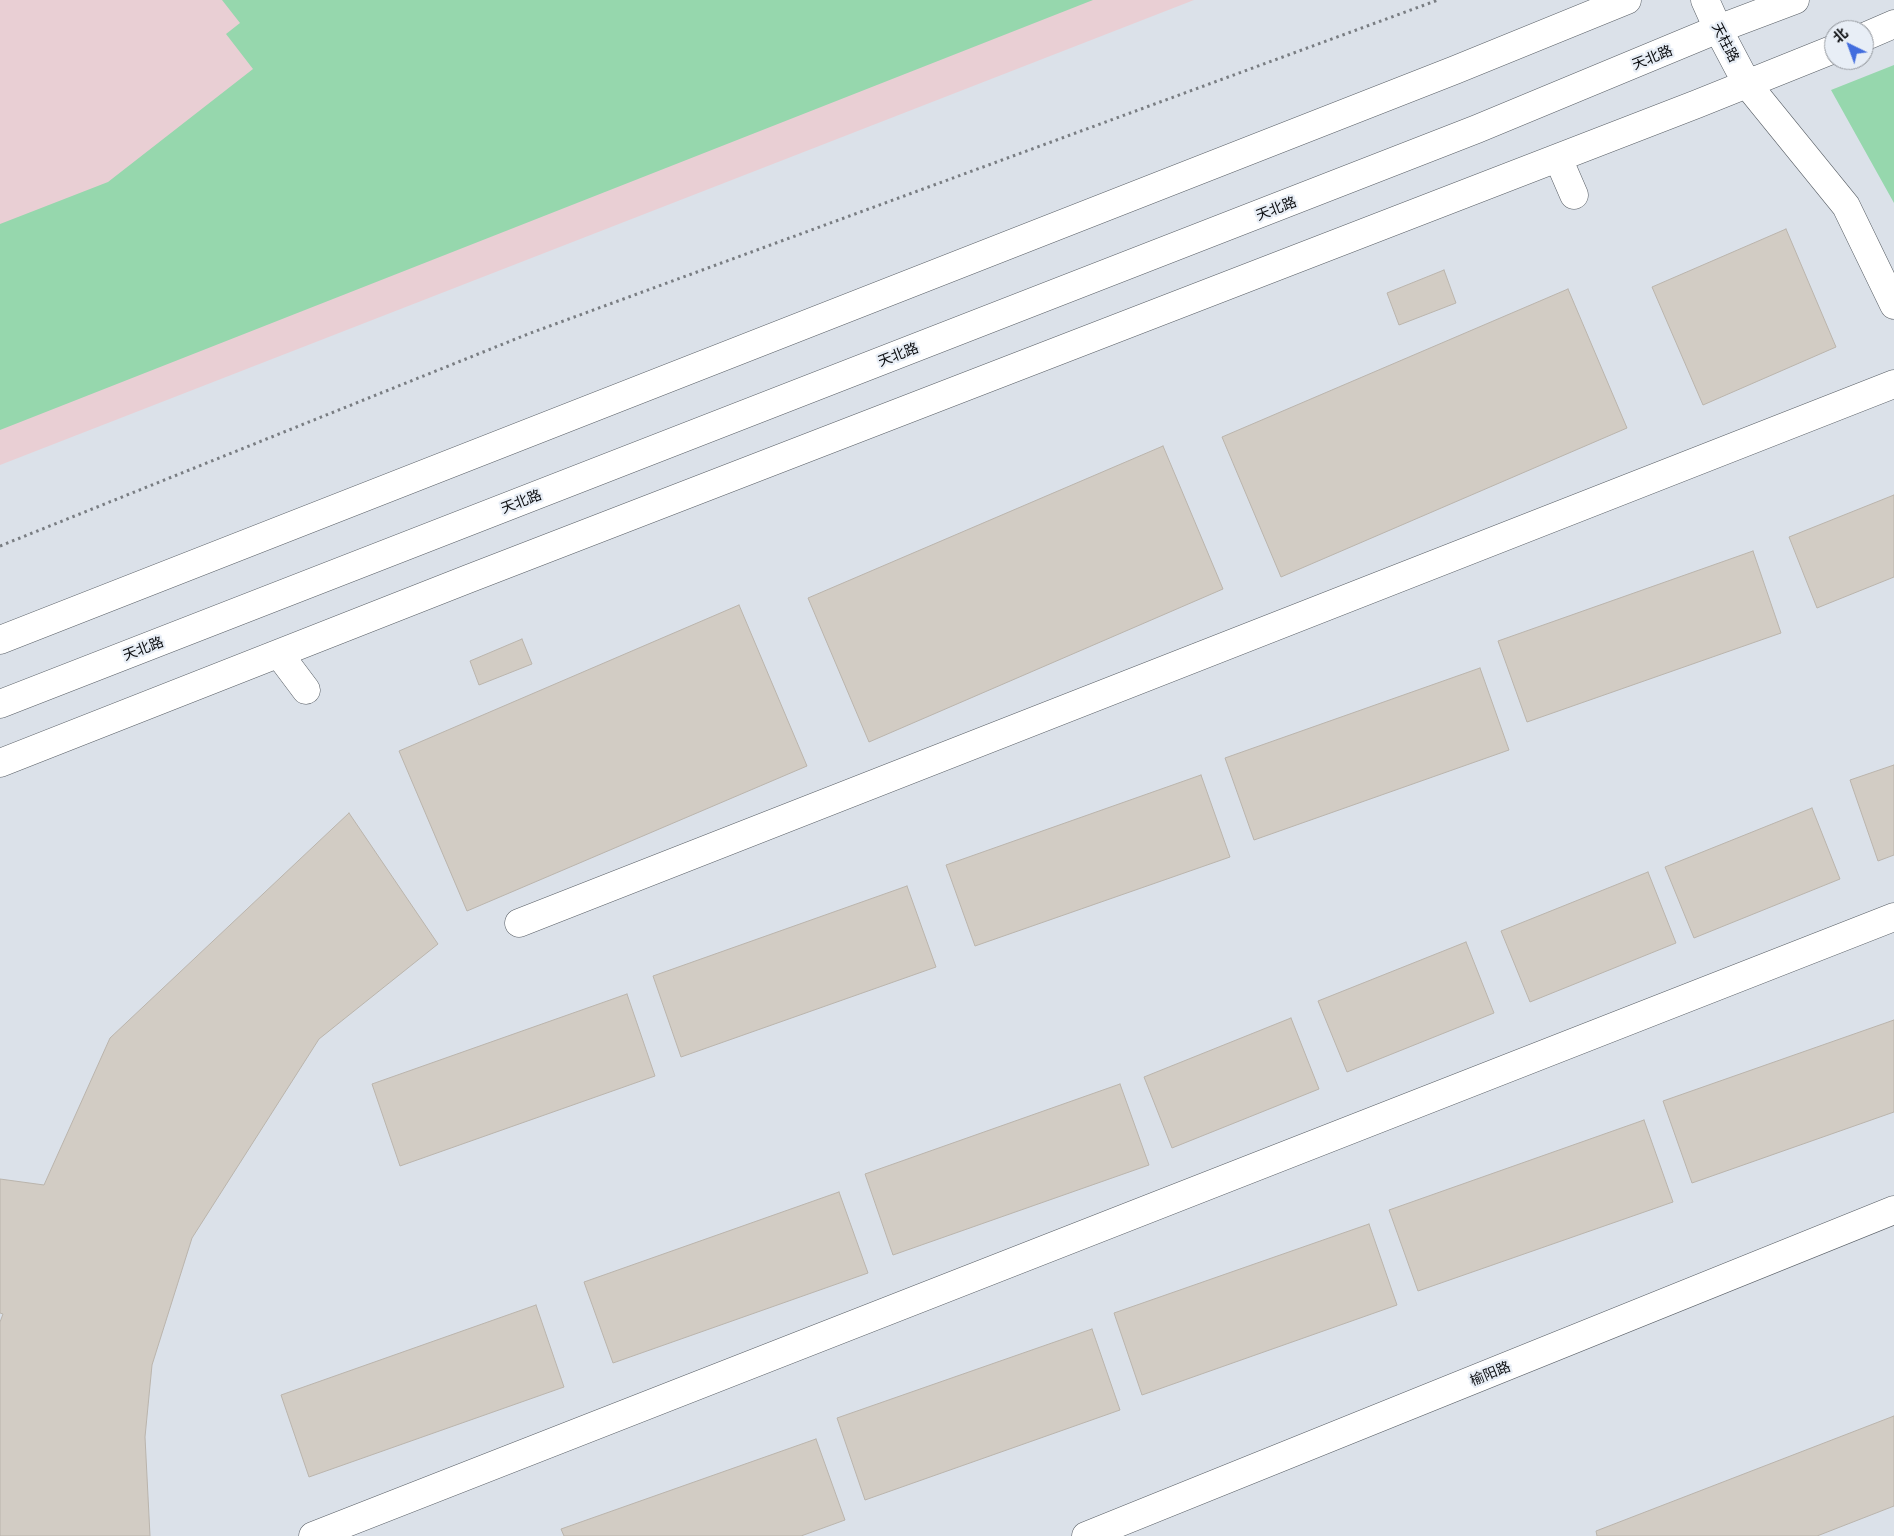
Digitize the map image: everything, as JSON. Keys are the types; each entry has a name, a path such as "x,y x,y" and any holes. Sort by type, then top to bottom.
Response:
{"street":[{"path":"0,640 1455,70 1627,0"},
{"name":"天柱路","path":"1706,0 1718,29 1747,84 1846,206 1894,305"},
{"name":"天北路","path":"0,704 1478,129 1718,29 1795,0"},
{"path":"1874,33 1894,24"},
{"path":"0,763 1824,53"},
{"path":"1558,158 1574,195"},
{"path":"519,923 1894,384"},
{"path":"279,654 306,690"},
{"path":"313,1536 1894,917"},
{"name":"榆阳路","path":"1086,1536 1894,1210"}],"path":[{"path":"0,546 528,334 1438,0"}],"shaded area":[{"path":"0,0 1194,0 0,465"}],"green space":[{"path":"222,0 1093,0 0,430 0,224 108,182 253,69 226,34 240,23"},
{"path":"1894,65 1894,203 1831,90"}],"building":[{"path":"1786,229 1836,347 1703,405 1652,287"},
{"path":"1444,270 1456,303 1399,325 1387,293"},
{"path":"1568,289 1627,428 1281,577 1222,437"},
{"path":"1163,446 1223,589 869,742 808,598"},
{"path":"1894,495 1894,577 1817,608 1789,537"},
{"path":"1753,551 1781,633 1527,722 1498,641"},
{"path":"739,605 807,766 467,911 399,751"},
{"path":"522,639 532,664 479,685 470,661"},
{"path":"1480,668 1509,750 1254,840 1225,758"},
{"path":"1894,765 1894,855 1878,861 1850,780"},
{"path":"1201,775 1230,857 975,946 946,865"},
{"path":"1812,808 1840,879 1694,938 1665,867"},
{"path":"349,813 438,944 319,1039 192,1238 152,1365 145,1437 150,1536 0,1536 0,1322 3,1314 0,1313 0,1179 44,1185 110,1038"},
{"path":"1648,872 1676,943 1530,1002 1501,931"},
{"path":"907,886 936,967 681,1057 653,976"},
{"path":"1466,942 1494,1013 1347,1072 1318,1001"},
{"path":"627,994 655,1076 400,1166 372,1084"},
{"path":"1291,1018 1319,1089 1172,1148 1144,1077"},
{"path":"1894,1020 1894,1112 1692,1183 1663,1101"},
{"path":"1120,1084 1149,1165 893,1255 865,1174"},
{"path":"1644,1120 1673,1202 1418,1291 1389,1210"},
{"path":"839,1192 868,1273 613,1363 584,1282"},
{"path":"1369,1224 1397,1305 1142,1395 1114,1313"},
{"path":"536,1305 564,1387 309,1477 281,1395"},
{"path":"1092,1329 1120,1410 865,1500 837,1418"},
{"path":"1894,1416 1894,1506 1817,1536 1597,1536 1596,1531"},
{"path":"816,1439 845,1520 801,1536 564,1536 561,1529"}]}
